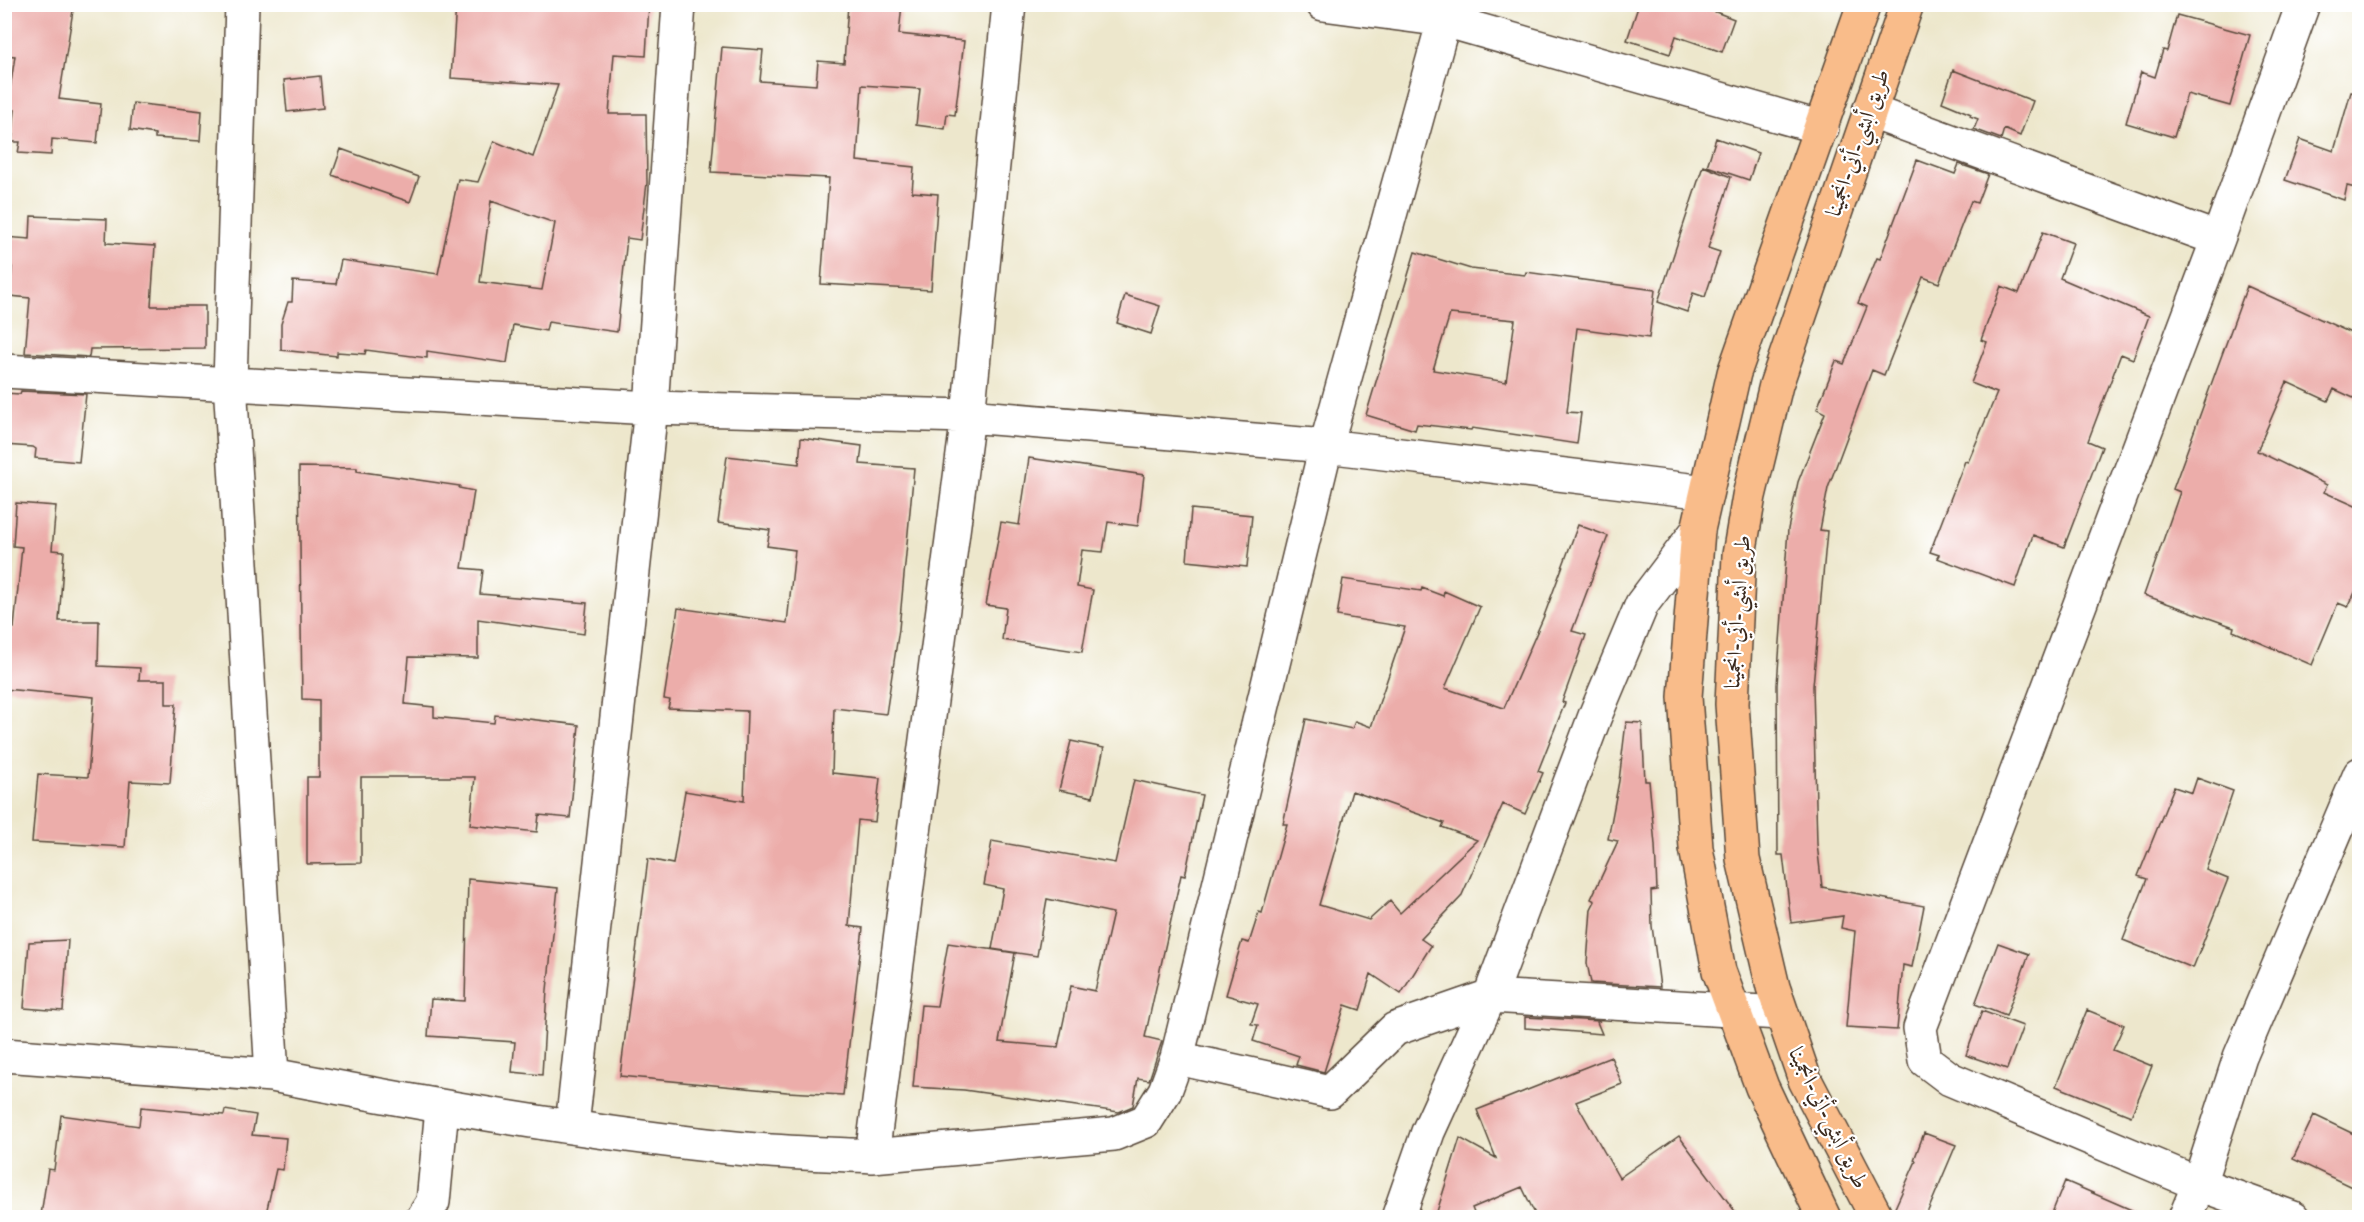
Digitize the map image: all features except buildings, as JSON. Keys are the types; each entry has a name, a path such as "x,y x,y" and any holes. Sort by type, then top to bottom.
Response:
{"highway":[{"path":"1824,1218 1762,1087 1719,971 1696,848 1685,697 1698,530 1734,373 1864,4"},
{"name":"طريق أبشي-أتي-انجمينا","path":"1877,1218 1805,1080 1780,1013 1743,859 1732,704 1738,555 1749,496 1776,385 1907,4"}],"street":[{"path":"242,4 230,382 272,1075"},
{"path":"572,1126 651,408 679,4"},
{"path":"872,1156 968,416 1009,4"},
{"path":"1323,4 1444,20 1822,128"},
{"path":"2294,1218 2199,1184 1950,1079 1925,1060 1920,1028 2218,239 2303,4"},
{"path":"4,1055 272,1075 442,1108 746,1149 872,1156 1114,1134 1146,1121 1166,1091 1177,1058 1326,446 1444,20"},
{"path":"1869,111 2218,239"},
{"path":"4,370 651,408 968,416 1326,446 1706,492"},
{"path":"1398,1218 1428,1132 1490,996 1595,716 1642,604 1698,530"},
{"path":"2185,1218 2199,1184 2240,1056 2360,774"},
{"path":"1177,1058 1330,1092 1395,1029 1490,996 1780,1013"},
{"path":"423,1218 433,1203 442,1108"}]}
